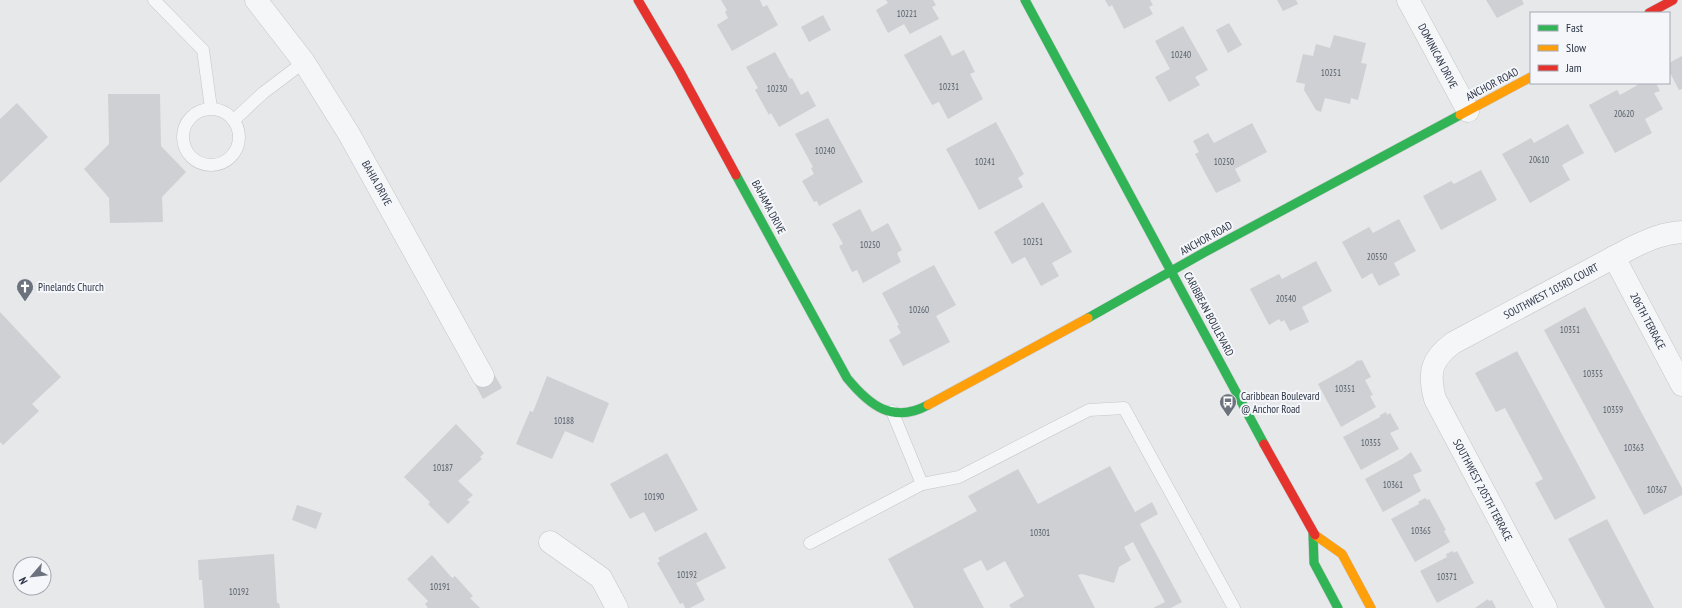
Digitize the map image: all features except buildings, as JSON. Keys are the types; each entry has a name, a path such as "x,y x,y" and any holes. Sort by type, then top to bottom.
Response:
{"street":[{"name":"BAHIA DRIVE","path":"256,0 304,62 368,165 483,376"},
{"name":"BAHAMA DRIVE","path":"638,0 730,162 847,378 868,400 892,411"},
{"name":"CARIBBEAN BOULEVARD","path":"1025,0 1313,534 1314,563 1338,608"},
{"name":"DOMINICAN DRIVE","path":"1408,0 1468,111"},
{"path":"1651,12 1673,0"},
{"name":"ANCHOR ROAD","path":"892,411 902,414 915,412 1530,78"},
{"name":"SOUTHWEST 103RD COURT","path":"1432,368 1437,357 1443,350 1454,343 1655,237 1670,233 1682,232"},
{"name":"206TH TERRACE","path":"1614,258 1682,385"},
{"name":"SOUTHWEST 205TH TERRACE","path":"1432,368 1430,377 1439,408 1546,608"},
{"name":"CARIBBEAN BOULEVARD","path":"1313,534 1342,554 1371,608"},
{"path":"550,542 601,578 617,608"}],"lane":[{"path":"154,0 203,50 211,108"},
{"path":"234,120 263,93 304,62"},
{"path":"211,108 224,112 234,120 238,128 239,138 233,155 225,161 217,165 207,165 198,162 190,156 185,149 183,130 187,121 193,114 201,110 211,108"},
{"path":"810,543 922,484 959,477 1089,410 1124,408 1234,608"},
{"path":"892,411 922,484"}],"traffic: fast":[{"path":"1025,0 1264,444"},
{"path":"1088,318 1205,252 1460,115"},
{"path":"736,175 847,378 864,397 883,409 904,413 928,405"},
{"path":"1313,534 1314,563 1338,608"}],"traffic: slow":[{"path":"1460,115 1530,78"},
{"path":"928,405 1088,318"},
{"path":"1315,535 1342,554 1371,608"}],"traffic: jam":[{"path":"638,0 679,70 736,175"},
{"path":"1651,12 1673,0"},
{"path":"1264,444 1315,535"}],"place":[{"name":"Pinelands Church","path":"25,302"},
{"name":"Caribbean Boulevard @ Anchor Road","path":"1228,417"}]}
